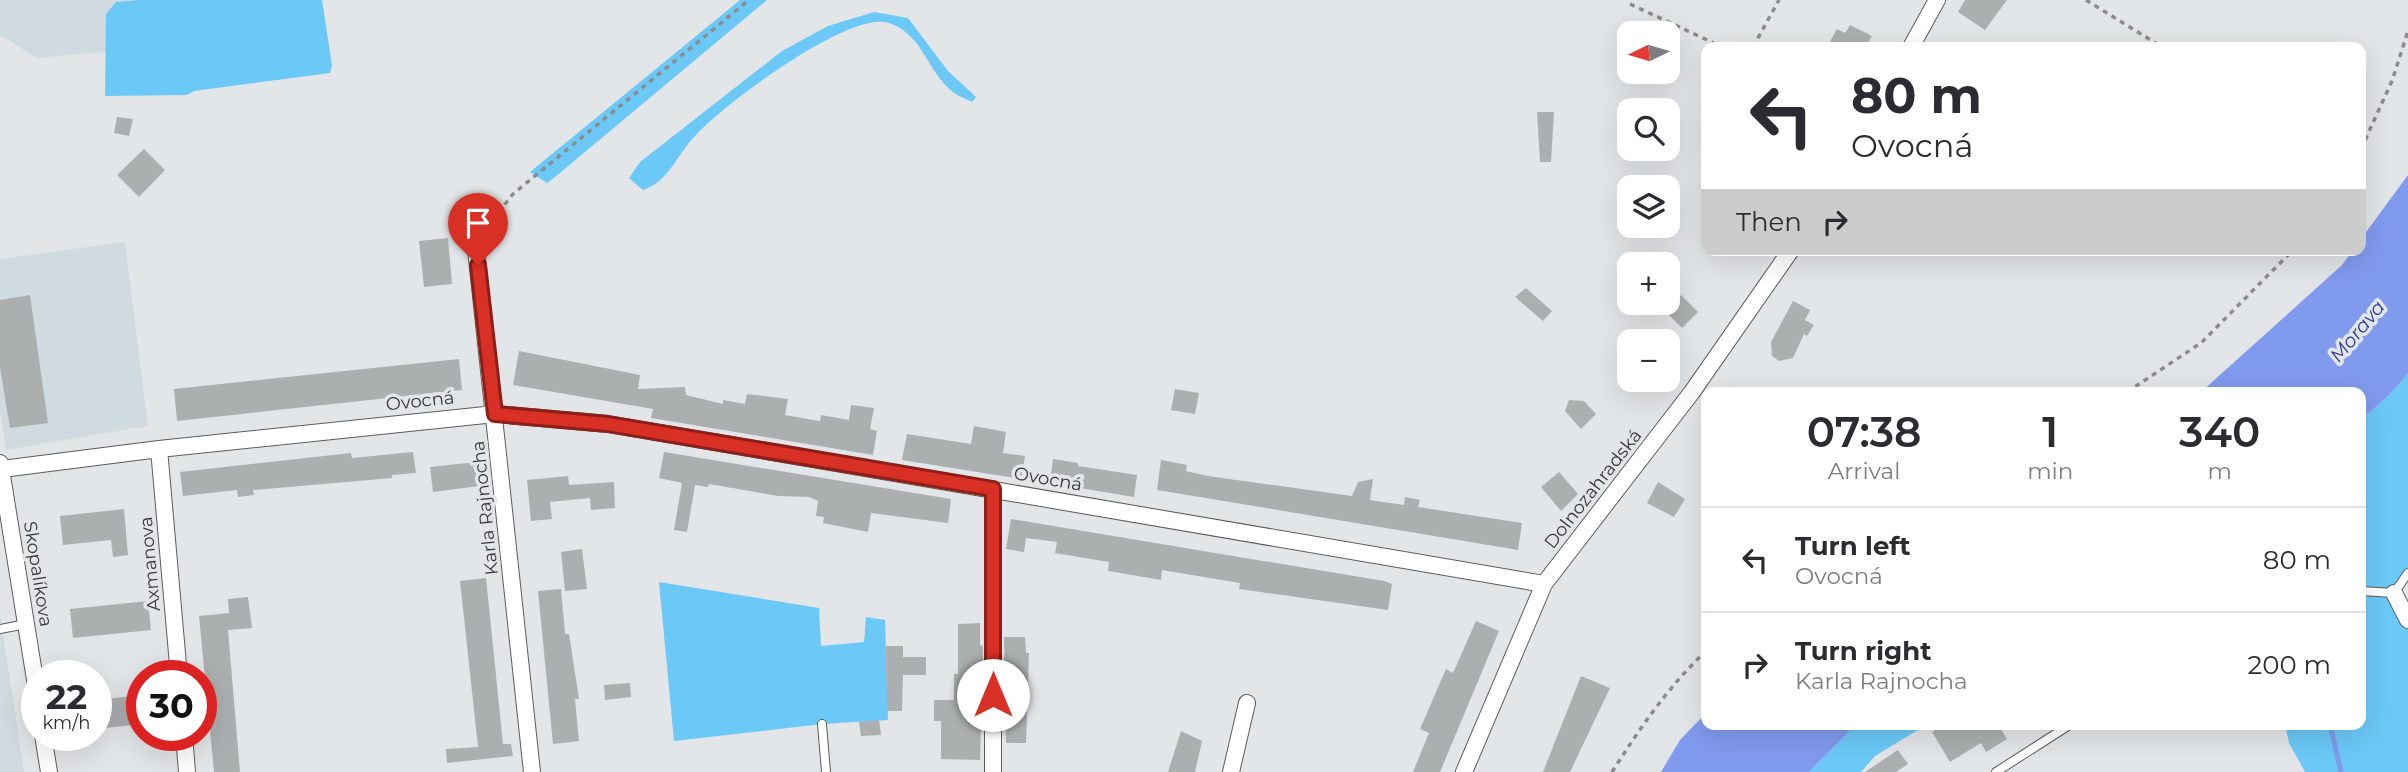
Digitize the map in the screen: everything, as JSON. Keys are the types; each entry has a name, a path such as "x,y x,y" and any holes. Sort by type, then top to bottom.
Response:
{"street":[{"path":"1914,42 1937,0"},
{"name":"Karla Rajnocha","path":"475,240 532,772"},
{"name":"Dolnozahradská","path":"1464,772 1544,584 1692,392 1787,256"},
{"name":"Ovocná","path":"1,466 495,414 608,424 1544,584"},
{"name":"Axmanova","path":"159,449 178,660"},
{"name":"Skopalíkova","path":"1,466 32,660"},
{"path":"992,772 993,489"},
{"path":"2394,593 2408,620"},
{"path":"1231,772 1247,703"},
{"path":"46,751 49,772"},
{"path":"185,751 187,772"}],"lane":[{"path":"2366,591 2394,593 2408,573"},
{"path":"0,629 26,624"},
{"path":"822,724 826,772"},
{"path":"1996,772 2062,730"}],"path":[{"path":"475,240 513,194 749,0"},
{"path":"1756,42 1779,0"},
{"path":"2086,0 2154,42"},
{"path":"1630,5 1710,42"},
{"path":"2366,138 2392,81 2408,31"},
{"path":"2135,387 2201,343 2287,256"},
{"path":"1612,772 1639,729 1678,678 1701,656"}],"shaded area":[{"path":"0,0 139,0 116,2 107,14 108,52 37,58 0,35"},
{"path":"322,0 332,65 330,73 194,91 187,95 105,96 106,14 116,2"},
{"path":"740,0 767,0 547,183 530,172"},
{"path":"874,12 908,18 948,71 976,97 972,102 944,83 918,45 901,29 889,23 870,23 817,45 757,84 708,123 666,174 652,186 643,190 629,178 640,162 782,51 828,26"},
{"path":"125,242 148,426 6,450 0,411 0,259"},
{"path":"2408,374 2408,572 2394,594 2408,624 2408,772 2305,772 2289,743 2286,730 2366,730 2366,416"},
{"path":"659,582 819,608 821,646 864,642 866,617 885,620 888,720 822,724 674,741"},
{"path":"0,613 24,772 0,772"},
{"path":"1851,730 1918,730 1875,756 1861,772 1809,772"}],"water":[{"name":"Morava","path":"2408,175 2408,374 2389,395 2366,416 2366,387 2207,387 2342,265 2349,256 2366,256 2366,232"},
{"path":"1701,718 1701,730 1851,730 1809,772 1661,772 1680,740"}],"building":[{"path":"1965,0 2007,0 1985,30 1958,12"},
{"path":"1850,25 1872,36 1868,42 1830,42 1837,29 1845,33"},
{"path":"1537,112 1554,112 1551,162 1540,162"},
{"path":"117,117 133,119 129,136 114,133"},
{"path":"144,149 165,170 139,197 117,175"},
{"path":"448,238 452,284 424,287 419,241"},
{"path":"1526,288 1552,311 1543,321 1515,297"},
{"path":"30,295 48,423 10,428 0,368 0,300"},
{"path":"1680,296 1698,312 1682,328 1669,315 1680,315"},
{"path":"1793,301 1810,310 1805,320 1814,325 1807,336 1804,334 1793,358 1779,361 1772,356 1771,342"},
{"path":"519,351 640,375 638,389 685,387 686,395 723,404 723,400 745,404 747,394 788,399 785,415 820,421 821,415 849,420 851,405 874,408 870,429 877,431 873,455 651,418 653,409 513,385"},
{"path":"459,359 462,390 177,421 174,389"},
{"path":"1175,389 1199,393 1195,414 1171,410"},
{"path":"1569,400 1584,401 1596,414 1581,429 1565,411"},
{"path":"974,426 1006,432 1003,453 1025,456 1021,479 902,460 907,434 971,444"},
{"path":"413,452 416,473 392,475 392,478 253,490 254,495 238,497 237,490 183,496 180,472 351,453 352,458"},
{"path":"664,452 951,499 948,523 871,513 868,532 823,523 824,517 816,516 818,501 809,497 778,496 709,484 708,487 695,485 687,532 674,530 682,483 659,478"},
{"path":"1053,459 1078,463 1078,466 1137,475 1134,497 1050,483"},
{"path":"1161,460 1187,465 1186,471 1208,476 1352,496 1358,482 1373,479 1370,500 1404,505 1405,497 1420,500 1418,507 1522,523 1518,550 1157,490"},
{"path":"477,462 479,486 433,492 430,467"},
{"path":"1559,472 1578,494 1561,511 1541,487"},
{"path":"568,476 569,485 614,482 615,508 591,510 590,498 550,502 552,519 531,521 527,480"},
{"path":"1658,482 1685,499 1674,517 1647,503"},
{"path":"124,509 128,555 113,557 111,540 63,545 60,516"},
{"path":"1011,519 1384,581 1392,584 1388,610 1239,589 1240,583 1162,570 1161,580 1108,571 1109,562 1055,553 1057,542 1026,538 1024,552 1006,549"},
{"path":"582,549 587,589 565,591 561,552"},
{"path":"486,578 503,744 511,744 513,756 447,763 446,749 478,747 460,581"},
{"path":"561,589 565,634 569,634 579,699 575,699 579,741 553,744 538,591"},
{"path":"248,597 252,628 228,630 240,772 214,772 212,751 217,751 217,660 203,660 199,616 229,613 228,599"},
{"path":"148,601 151,630 73,638 70,609"},
{"path":"1476,621 1499,631 1440,772 1413,772 1429,733 1420,729 1446,669 1453,673"},
{"path":"980,623 980,645 983,646 980,760 941,759 941,721 934,721 934,700 954,700 954,674 958,674 958,624"},
{"path":"1004,637 1025,637 1026,653 1029,653 1026,743 1006,743"},
{"path":"886,646 903,646 903,657 926,657 926,675 903,675 902,711 887,711"},
{"path":"1581,676 1610,688 1570,772 1543,772"},
{"path":"630,683 631,697 605,700 604,685"},
{"path":"126,697 126,726 112,727 112,698"},
{"path":"879,720 881,735 861,736 859,722"},
{"path":"2002,730 2007,739 1986,752 1981,743 1950,762 1932,732"},
{"path":"1181,731 1202,741 1195,772 1168,772"},
{"path":"1898,750 1908,764 1896,772 1865,772"}],"waterway":[{"path":"2331,730 2341,772"}],"route":[{"path":"478,265 495,414 608,424 993,489 993,695"}]}
